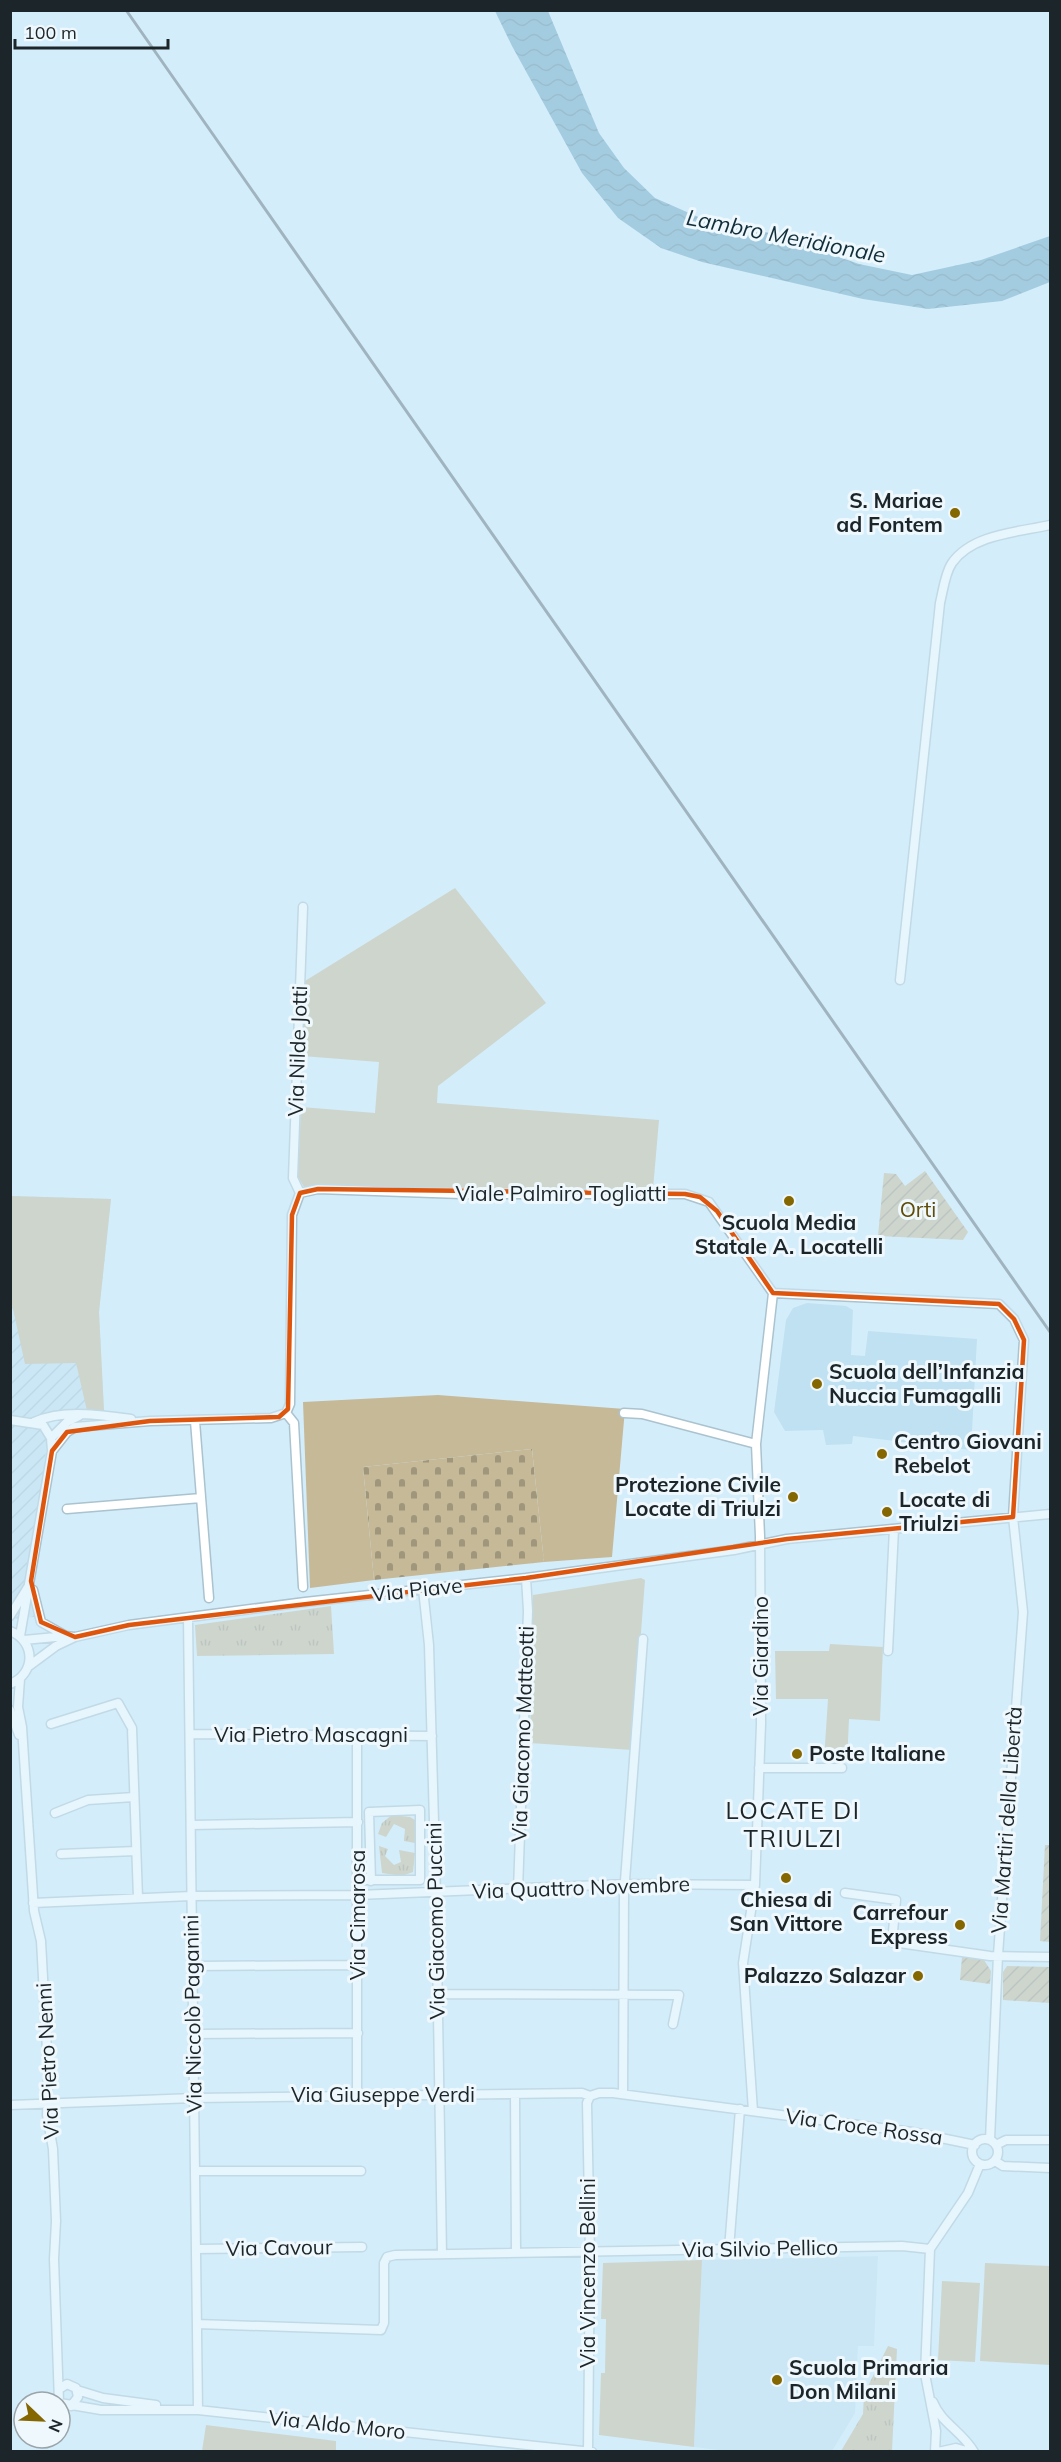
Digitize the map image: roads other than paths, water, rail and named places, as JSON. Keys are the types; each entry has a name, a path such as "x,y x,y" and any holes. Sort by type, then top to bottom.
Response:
{"street":[{"path":"900,980 940,603 951,564 967,548 995,537 1050,525"},
{"name":"Via Nilde Jotti","path":"300,1193 293,1178 303,907"},
{"name":"Viale Palmiro Togliatti","path":"300,1193 318,1188 460,1194 685,1194 700,1197 717,1211 773,1293"},
{"path":"52,1451 67,1432 75,1427 150,1421 270,1418 285,1413 290,1404 292,1215 300,1193"},
{"name":"Via Martiri della Libertà","path":"773,1293 999,1304 1014,1319 1024,1340 1014,1517 1023,1612 998,1955 993,2143"},
{"name":"Via Giardino","path":"753,2111 743,1963 755,1885 759,1768 760,1545 756,1444 773,1293"},
{"path":"285,1413 294,1423 303,1587"},
{"path":"624,1413 642,1414 756,1444"},
{"path":"34,1422 49,1415 81,1414 150,1421"},
{"path":"51,1438 67,1422 81,1414"},
{"path":"10,1420 43,1425 51,1438 52,1451 22,1638 30,1653 29,1666"},
{"path":"195,1421 209,1598"},
{"path":"67,1509 201,1498"},
{"name":"Via Piave","path":"10,1684 20,1679 29,1666 70,1637 129,1625 526,1578 760,1545 787,1539 1050,1514"},
{"path":"888,1651 894,1529"},
{"name":"Via Giacomo Matteotti","path":"518,1890 528,1611 526,1578"},
{"path":"10,1616 20,1603 31,1581"},
{"path":"31,1581 41,1622 70,1637"},
{"name":"Via Giacomo Puccini","path":"423,1589 429,1645 432,1736 441,2095 442,2253"},
{"name":"Via Niccolò Paganini","path":"188,1618 197,2324 194,2410"},
{"path":"10,1631 22,1638 70,1637"},
{"path":"623,2094 626,1993 625,1885 643,1639"},
{"name":"Via Pietro Nenni","path":"20,1679 18,1707 25,1765 33,1903 41,1941 48,2069 46,2104 53,2149 59,2389"},
{"path":"51,1725 118,1703 132,1728 138,1898"},
{"name":"Via Pietro Nenni","path":"10,1710 25,1765"},
{"name":"Via Pietro Mascagni","path":"189,1734 432,1736"},
{"name":"Via Cimarosa","path":"357,1736 357,2094"},
{"path":"759,1768 842,1767"},
{"path":"55,1813 88,1800 134,1797"},
{"path":"358,1812 420,1810 420,1880 358,1880"},
{"path":"369,1812 371,1881"},
{"path":"192,1826 358,1822"},
{"path":"61,1854 136,1851"},
{"name":"Via Quattro Novembre","path":"33,1903 191,1896 436,1893 625,1885 755,1885"},
{"path":"845,1893 896,1900 892,1942 998,1955 1050,1957"},
{"path":"193,1966 358,1965"},
{"path":"438,1994 679,1995 673,2024"},
{"path":"194,2034 358,2033"},
{"name":"Via Giuseppe Verdi","path":"10,2105 357,2094 582,2093 590,2096 599,2093 753,2111"},
{"path":"515,2094 516,2253"},
{"name":"Via Vincenzo Bellini","path":"590,2096 587,2103 590,2451"},
{"path":"729,2249 740,2109"},
{"name":"Via Croce Rossa","path":"753,2111 931,2135 975,2145"},
{"path":"993,2143 998,2153 995,2160 988,2165 980,2164 974,2158 975,2145 981,2140 993,2143 1006,2140 1050,2140"},
{"path":"995,2160 1003,2166 1050,2168"},
{"path":"972,2451 956,2448 937,2451 936,2430 925,2374 930,2249 968,2193 980,2164"},
{"path":"195,2171 361,2171"},
{"name":"Via Silvio Pellico","path":"442,2253 590,2253 902,2246 930,2249"},
{"name":"Via Cavour","path":"196,2249 362,2247"},
{"path":"197,2324 381,2330 384,2323 384,2263 387,2257 442,2253"},
{"name":"Via Pietro Nenni","path":"59,2358 64,2378 75,2388"},
{"path":"59,2389 65,2385 75,2388 78,2400 72,2404"},
{"name":"Via Aldo Moro","path":"75,2388 103,2398 194,2410 590,2451"},
{"path":"929,2394 936,2410 964,2437 972,2451"},
{"name":"Via Aldo Moro","path":"72,2406 101,2410 194,2410"}],"water":[{"path":"495,11 548,11 599,133 624,168 655,198 705,220 770,233 859,264 912,275 981,260 1050,236 1050,282 1002,301 928,309 863,299 702,262 661,248 618,218 582,173"}],"railway":[{"path":"126,10 1050,1332"}],"place":[{"name":"S. Mariae ad Fontem","path":"955,513"},
{"name":"Scuola Media Statale A. Locatelli","path":"789,1201"},
{"name":"Scuola dell’Infanzia Nuccia Fumagalli","path":"817,1384"},
{"name":"Centro Giovani Rebelot","path":"882,1454"},
{"name":"Protezione Civile Locate di Triulzi","path":"793,1497"},
{"name":"Locate di Triulzi","path":"887,1512"},
{"name":"Poste Italiane","path":"797,1754"},
{"name":"Chiesa di San Vittore","path":"786,1878"},
{"name":"Carrefour Express","path":"960,1925"},
{"name":"Palazzo Salazar","path":"918,1976"},
{"name":"Scuola Primaria Don Milani","path":"777,2380"}],"district":[{"name":"LOCATE DI TRIULZI","path":"793,1825"}],"water label":[{"name":"Lambro Meridionale","path":"786,236"}],"park label":[{"name":"Orti","path":"918,1210"}]}
